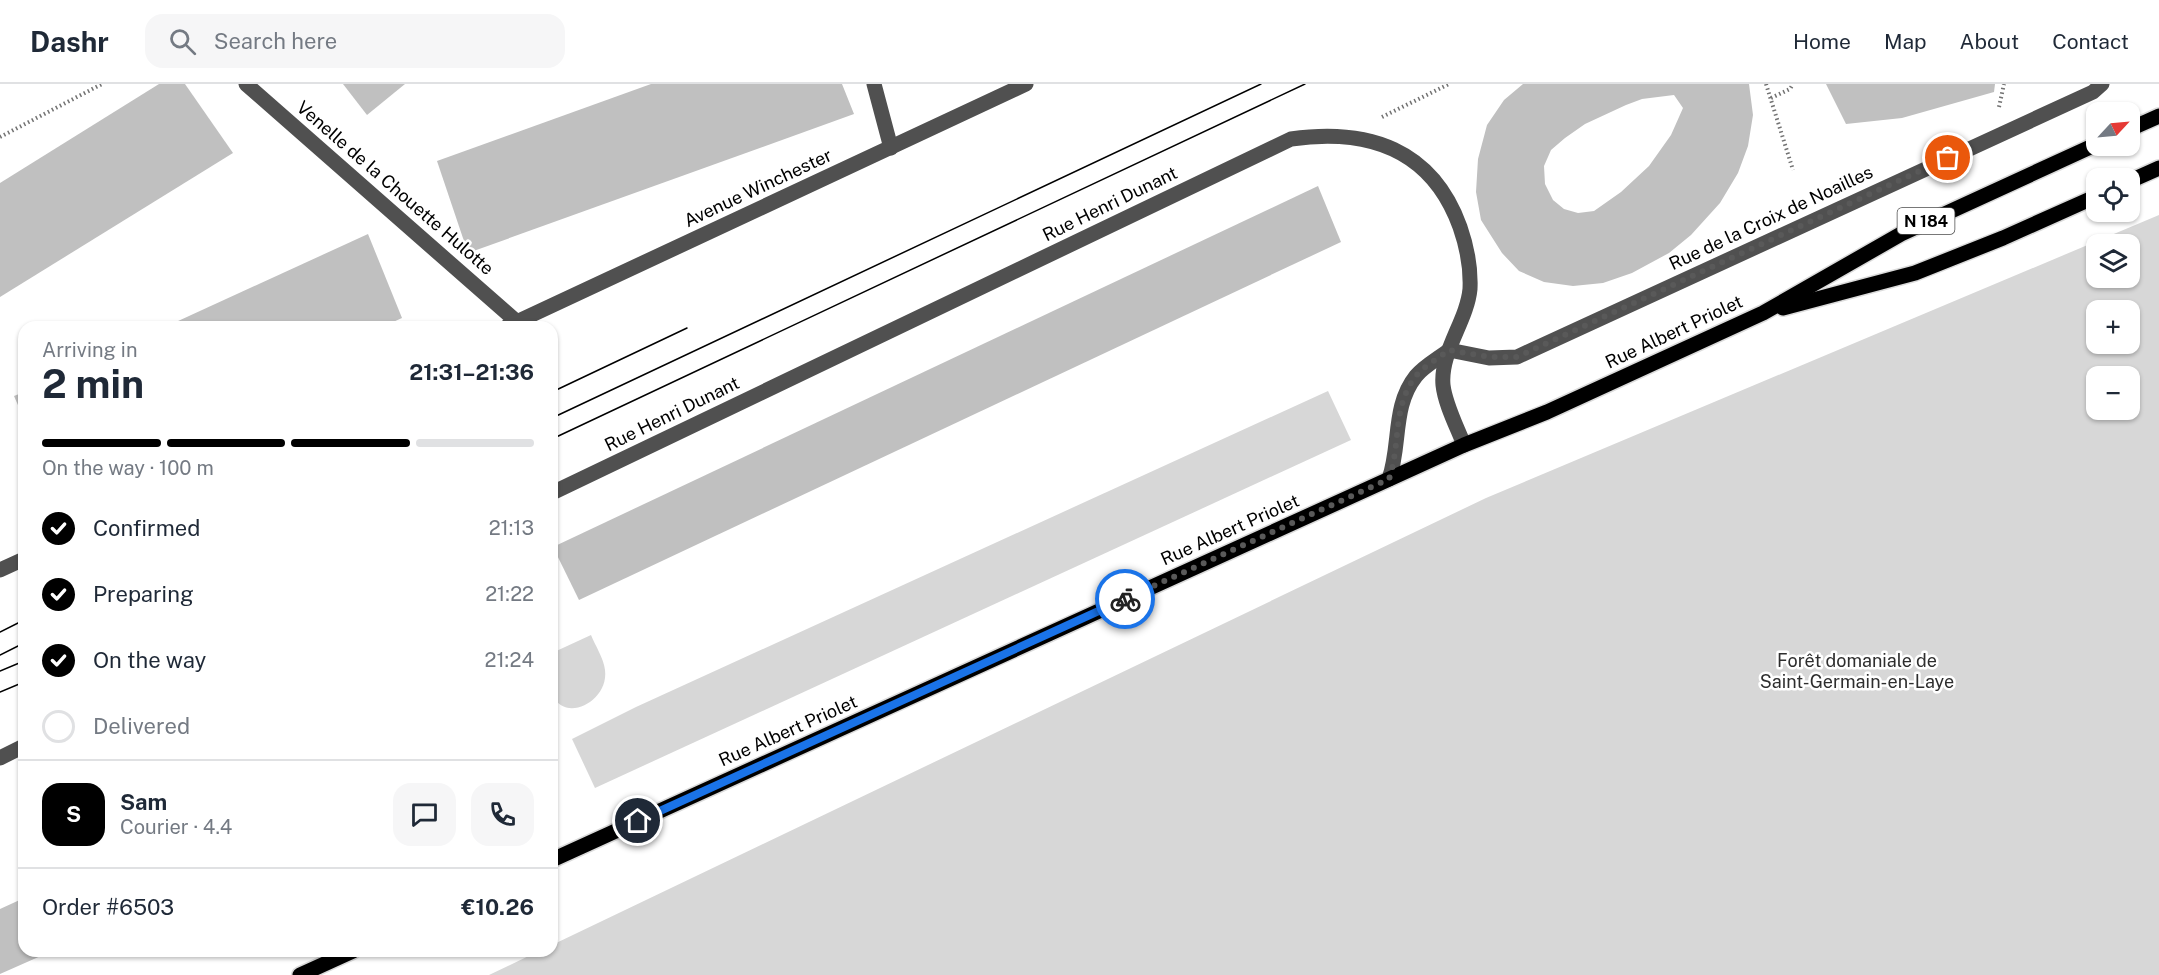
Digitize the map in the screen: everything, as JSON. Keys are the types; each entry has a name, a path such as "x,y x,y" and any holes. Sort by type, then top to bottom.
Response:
{"main road":[{"path":"2140,125 2159,116"},
{"name":"Rue Albert Priolet","path":"558,857 1464,445 1547,412 1763,313 1901,234 2086,149"},
{"path":"2140,177 2159,168"},
{"name":"Rue Albert Priolet","path":"1763,313 1915,273 2003,238 2086,201"},
{"path":"300,975 340,957"}],"street":[{"name":"Venelle de la Chouette Hulotte","path":"246,84 509,321"},
{"path":"874,84 891,148"},
{"name":"Avenue Winchester","path":"518,321 1026,84"},
{"name":"Rue de la Croix de Noailles","path":"1449,350 1489,357 1517,357 2093,92 2102,84"},
{"name":"Rue Henri Dunant","path":"558,491 1292,139 1344,136 1374,142 1402,152 1423,167 1444,192 1466,243 1470,269 1469,291 1449,350 1443,385 1464,445"},
{"path":"1389,479 1396,456 1399,409 1416,376 1449,350"},
{"path":"0,570 18,562"},
{"path":"0,758 18,749"}],"path":[{"path":"0,137 102,84"},
{"path":"1344,136 1449,84"},
{"path":"1766,84 1793,170"},
{"path":"1771,98 1790,89 1793,84"},
{"path":"1998,112 2004,84"}],"green space":[{"name":"Forêt domaniale de Saint-Germain-en-Laye","path":"2159,215 2159,975 489,975 526,957 558,957 558,942 1486,498 2086,246 2086,288 2140,288 2140,234 2114,234"},
{"path":"1328,391 1351,440 595,788 572,739 636,707"},
{"path":"591,635 605,670 600,691 585,705 567,708 558,703 558,650"}],"building":[{"path":"159,84 185,84 233,153 0,297 0,183"},
{"path":"343,84 405,84 367,115"},
{"path":"651,84 842,84 854,114 468,253 437,161"},
{"path":"1523,84 1749,84 1753,115 1748,146 1738,173 1720,203 1691,235 1669,253 1632,273 1603,283 1573,286 1544,282 1519,271 1502,253 1481,220 1476,192 1478,159 1487,125 1504,100","holes":["1674,95 1683,108 1671,135 1649,166 1621,192 1594,211 1578,213 1564,209 1553,200 1545,184 1544,166 1551,150 1565,138 1585,124 1642,99"]},
{"path":"1826,84 1995,84 1994,92 1902,118 1846,124"},
{"path":"1318,186 1341,242 579,600 558,557 558,545"},
{"path":"368,234 402,318 395,321 178,321"},
{"path":"18,901 18,957 38,957 0,974 0,909"}],"tram line":[{"path":"558,415 1261,84"},
{"path":"558,436 1305,84"},
{"path":"558,389 687,328"},
{"path":"0,632 18,623"},
{"path":"0,655 18,646"},
{"path":"0,671 18,664"},
{"path":"0,692 18,684"}],"way so far":[{"path":"1125,599 1389,479 1396,456 1399,409 1416,376 1449,350 1489,357 1517,357 1948,158"}],"route":[{"path":"638,821 1125,599"}]}
